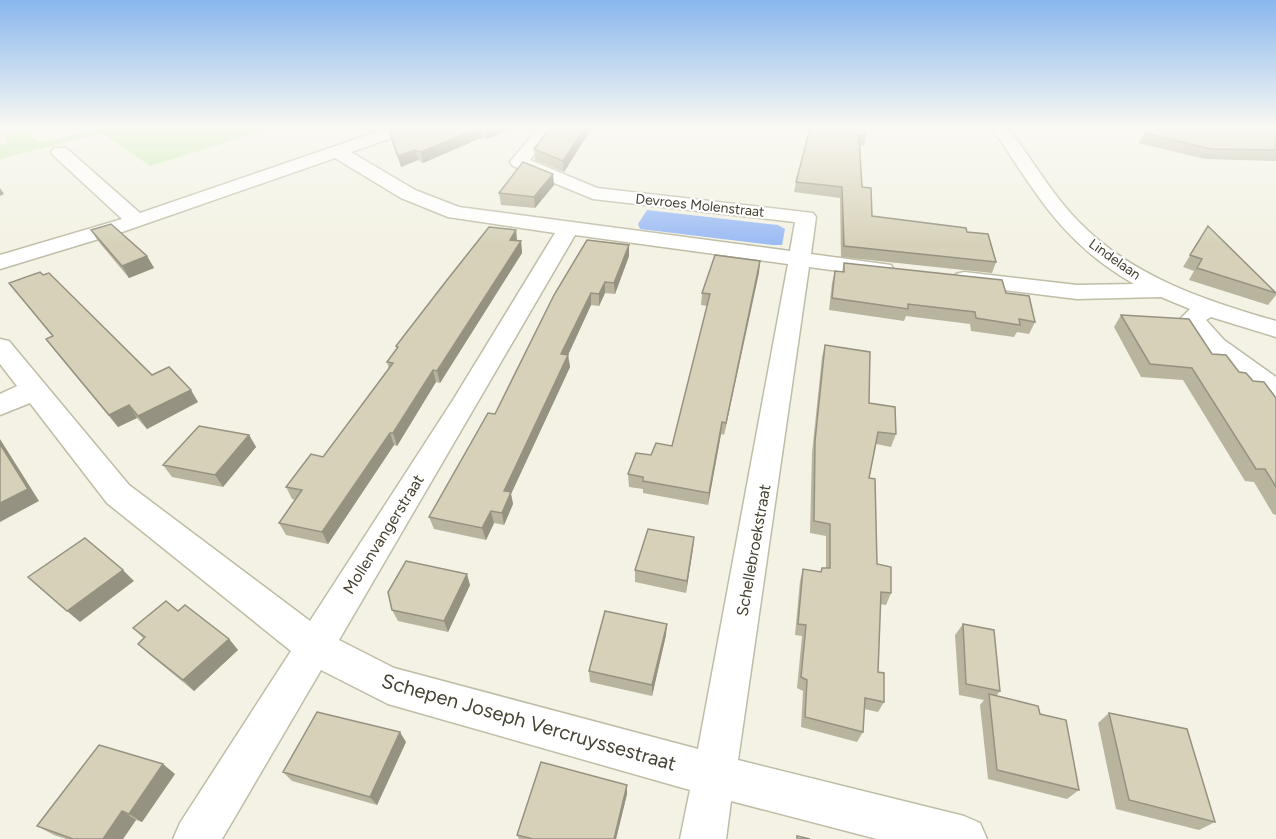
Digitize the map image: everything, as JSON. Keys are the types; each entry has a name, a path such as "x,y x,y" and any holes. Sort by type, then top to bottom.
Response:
{"street":[{"path":"77,167 136,220"},
{"path":"0,262 136,220 291,167"},
{"path":"362,167 408,194 455,213 800,261 906,273"},
{"path":"531,167 594,193 570,229"},
{"name":"Lindelaan","path":"1029,167 1073,228 1120,266 1162,290 1276,329"},
{"name":"Devroes Molenstraat","path":"594,193 806,217 800,261"},
{"name":"Mollenvangerstraat","path":"196,839 313,646 463,407 570,229"},
{"name":"Schellebroekstraat","path":"703,839 800,261"},
{"path":"941,277 1077,292 1162,290"},
{"path":"1210,307 1193,318 1194,325 1204,336 1276,390"},
{"name":"Schepen Joseph Vercruyssestraat","path":"0,347 16,398 118,494 313,646 388,684 713,775 964,839"}],"water":[{"path":"647,210 778,225 785,229 782,245 640,229 638,224"}],"building":[{"path":"519,167 536,167 553,174 534,197 499,193"},
{"path":"800,167 861,167 862,187 871,188 872,216 966,228 967,232 988,234 996,262 844,246 842,187 796,182"},
{"path":"111,224 147,256 122,266 91,230"},
{"path":"1208,226 1276,293 1197,268 1202,259 1190,255"},
{"path":"489,227 516,230 510,240 521,241 437,371 433,370 393,433 390,433 322,532 279,523 302,490 286,487 311,454 323,457 393,363 387,362 398,347 396,346"},
{"path":"587,240 629,245 614,283 605,282 599,294 591,293 561,354 568,355 504,491 511,492 502,513 491,511 482,528 429,517 488,413 495,414 554,295"},
{"path":"715,255 760,261 726,423 722,422 709,493 643,481 643,477 628,474 636,453 651,455 656,443 672,446 710,294 702,293"},
{"path":"844,263 1002,280 1006,293 1029,296 1035,322 1019,319 1020,325 976,318 975,312 908,304 908,309 832,298 835,271 844,272"},
{"path":"40,272 43,275 49,273 152,375 169,367 191,390 138,416 129,405 109,415 46,339 53,336 9,283"},
{"path":"1121,315 1189,319 1212,354 1226,355 1239,372 1246,373 1253,381 1264,382 1276,398 1276,487 1265,469 1256,469 1192,368 1150,364"},
{"path":"825,345 870,352 869,403 895,407 896,434 878,432 869,478 875,479 877,564 891,567 891,593 881,592 878,672 884,673 884,702 865,698 863,732 805,717 807,680 801,677 806,625 798,624 803,569 821,572 822,568 830,568 830,524 814,521 815,441"},
{"path":"199,426 249,435 215,475 163,465"},
{"path":"0,444 28,489 0,503"},
{"path":"648,529 694,537 687,581 635,570"},
{"path":"85,538 123,570 67,611 28,577"},
{"path":"406,561 467,574 444,621 392,610 388,592"},
{"path":"166,601 178,611 185,605 229,639 183,680 138,644 145,637 133,628"},
{"path":"605,611 667,624 652,685 589,671"},
{"path":"963,624 994,630 1000,691 966,684"},
{"path":"989,694 1038,706 1040,714 1066,720 1079,790 997,770"},
{"path":"317,712 400,732 370,797 283,772"},
{"path":"1109,713 1187,729 1215,822 1129,800"},
{"path":"99,745 163,764 129,814 122,811 103,839 73,839 37,826"},
{"path":"541,762 627,785 614,839 533,839 517,835"}]}
